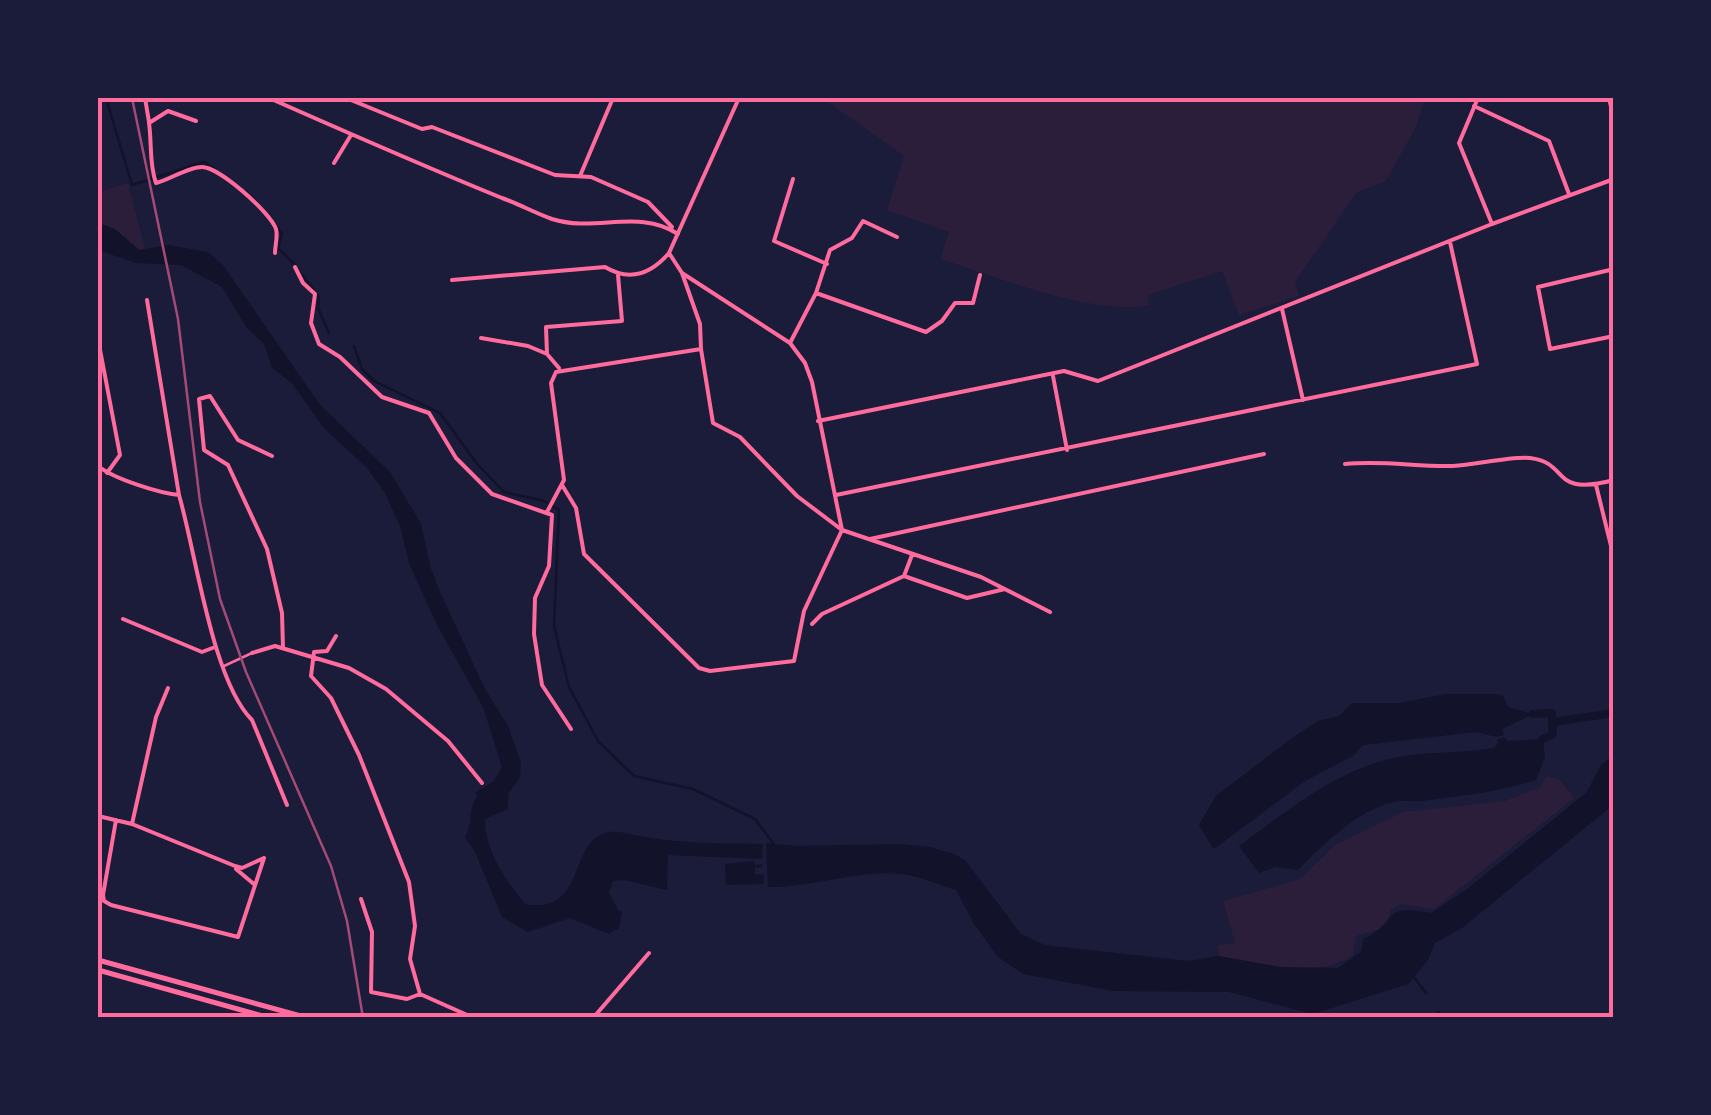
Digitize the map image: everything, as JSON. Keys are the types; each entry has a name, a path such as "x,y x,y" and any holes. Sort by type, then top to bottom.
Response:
{"main road":[{"path":"1610,98 1614,114"},
{"path":"98,960 308,1018"},
{"path":"98,970 270,1018"}],"street":[{"path":"145,98 156,183 200,167 208,169 244,192 267,217 276,229 275,254"},
{"path":"269,98 553,219 582,225 647,220 678,234"},
{"path":"346,98 545,172 568,178 592,177 648,202 678,234"},
{"path":"580,176 613,98"},
{"path":"452,280 605,267 618,275 630,276 658,266 670,253 739,98"},
{"path":"1478,98 1459,143 1492,224"},
{"path":"1474,106 1549,141 1569,194"},
{"path":"149,124 168,111 196,120"},
{"path":"334,163 351,134"},
{"path":"793,179 774,241 827,264"},
{"path":"818,420 1064,371 1098,381 1614,179"},
{"path":"790,343 816,294 828,253 853,237 864,221 897,237"},
{"path":"834,496 1477,364 1450,242"},
{"path":"670,253 700,324 711,421 740,437 797,496 842,530 1007,588 1050,612"},
{"path":"295,267 303,283 315,294 311,312 316,338 382,397 416,407 434,418 456,458 492,494 548,512 553,520 549,566 536,598 534,634 542,685 571,729"},
{"path":"1614,269 1538,286 1550,349 1614,336"},
{"path":"562,485 576,508 584,554 699,668 710,671 794,661 804,611 842,530 810,375 790,343 682,274"},
{"path":"547,354 548,325 624,319 618,275"},
{"path":"816,294 926,332 942,321 955,303 973,303 980,276"},
{"path":"147,300 179,496 215,646 242,710 252,720 287,805"},
{"path":"1282,310 1303,400"},
{"path":"481,338 528,346 547,354 560,370"},
{"path":"98,339 120,455 107,474"},
{"path":"560,370 700,349"},
{"path":"548,512 564,480 551,384 560,370"},
{"path":"1052,374 1068,450"},
{"path":"272,456 238,440 210,396 199,399 204,450 228,465 267,549 282,613 283,648"},
{"path":"866,540 1264,454"},
{"path":"1345,464 1375,461 1445,466 1532,458 1556,470 1572,485 1614,480"},
{"path":"98,466 107,474 179,496"},
{"path":"1596,484 1614,558"},
{"path":"904,576 912,554"},
{"path":"812,624 822,614 904,576 967,598 1007,588"},
{"path":"124,618 202,652 215,646"},
{"path":"336,636 328,651 314,652 311,676 331,698 358,754 409,882 416,926 410,959 420,994"},
{"path":"222,666 274,646 349,668 386,690 448,740 482,784"},
{"path":"132,824 156,716 168,688"},
{"path":"98,816 116,820 132,824 242,868 264,858 238,937 104,902 116,820"},
{"path":"235,866 254,886"},
{"path":"361,899 372,936 369,989 407,999 420,994 474,1018"},
{"path":"593,1018 649,953"}],"shaded area":[{"path":"830,98 1425,98 1416,127 1386,181 1357,192 1295,282 1299,296 1239,315 1222,271 1148,295 1149,305 1126,307 1044,293 940,259 949,232 887,210 904,156 828,102"},
{"path":"128,183 145,249 139,250 115,229 98,223 98,192"},
{"path":"98,223 115,229 139,250 168,245 208,252 223,265 320,405 390,472 421,524 440,592 485,689 508,726 521,763 520,777 508,794 508,809 485,819 492,854 525,904 544,905 558,900 592,841 607,833 685,842 763,844 762,859 668,855 667,890 613,881 609,893 622,911 619,928 609,934 570,918 528,932 502,917 465,837 476,792 493,782 502,767 483,707 437,625 409,563 400,526 385,493 367,468 323,427 292,383 272,368 264,344 247,328 222,287 181,265 136,263 98,250"},
{"path":"1446,694 1497,694 1503,696 1508,707 1533,714 1502,729 1504,735 1497,737 1476,732 1363,745 1353,756 1305,781 1214,849 1199,825 1216,796 1318,721 1339,716 1352,703 1399,703"},
{"path":"1504,737 1508,741 1543,739 1545,757 1536,780 1479,793 1385,805 1344,828 1298,870 1275,867 1259,873 1239,846 1312,794 1351,772 1393,758 1493,748"},
{"path":"1613,755 1613,805 1462,928 1435,943 1428,960 1408,984 1313,1014 1229,992 1114,991 1023,974 998,957 956,890 916,877 869,874 768,887 766,843 930,847 965,860 1021,934 1045,945 1188,961 1219,956 1280,967 1338,968 1361,952 1363,939 1396,912 1431,913 1467,889 1586,793 1601,765"},
{"path":"1547,776 1560,780 1574,798 1434,909 1400,904 1391,910 1384,928 1356,936 1353,955 1339,963 1288,968 1219,956 1218,945 1235,943 1223,901 1300,879 1335,845 1403,812 1505,801 1540,787"},
{"path":"754,861 755,865 762,864 755,868 755,874 764,875 764,884 726,885 725,864"}],"waterway":[{"path":"106,98 132,185 204,162 215,169"},
{"path":"246,191 271,218"},
{"path":"276,225 282,234 278,248 319,297 318,308 329,333"},
{"path":"354,346 362,369 374,381 440,413 477,464 504,492 544,501 559,510 554,626 569,687 598,741 634,776 693,789 755,819 773,843"},
{"path":"1533,714 1552,713 1552,722 1614,713"},
{"path":"1543,739 1553,734 1552,722"},
{"path":"1412,975 1426,993"},
{"path":"1438,1012 1442,1018"}],"railway":[{"path":"132,98 178,319 200,502 220,599 246,672 331,866 347,921 363,1018"}]}
